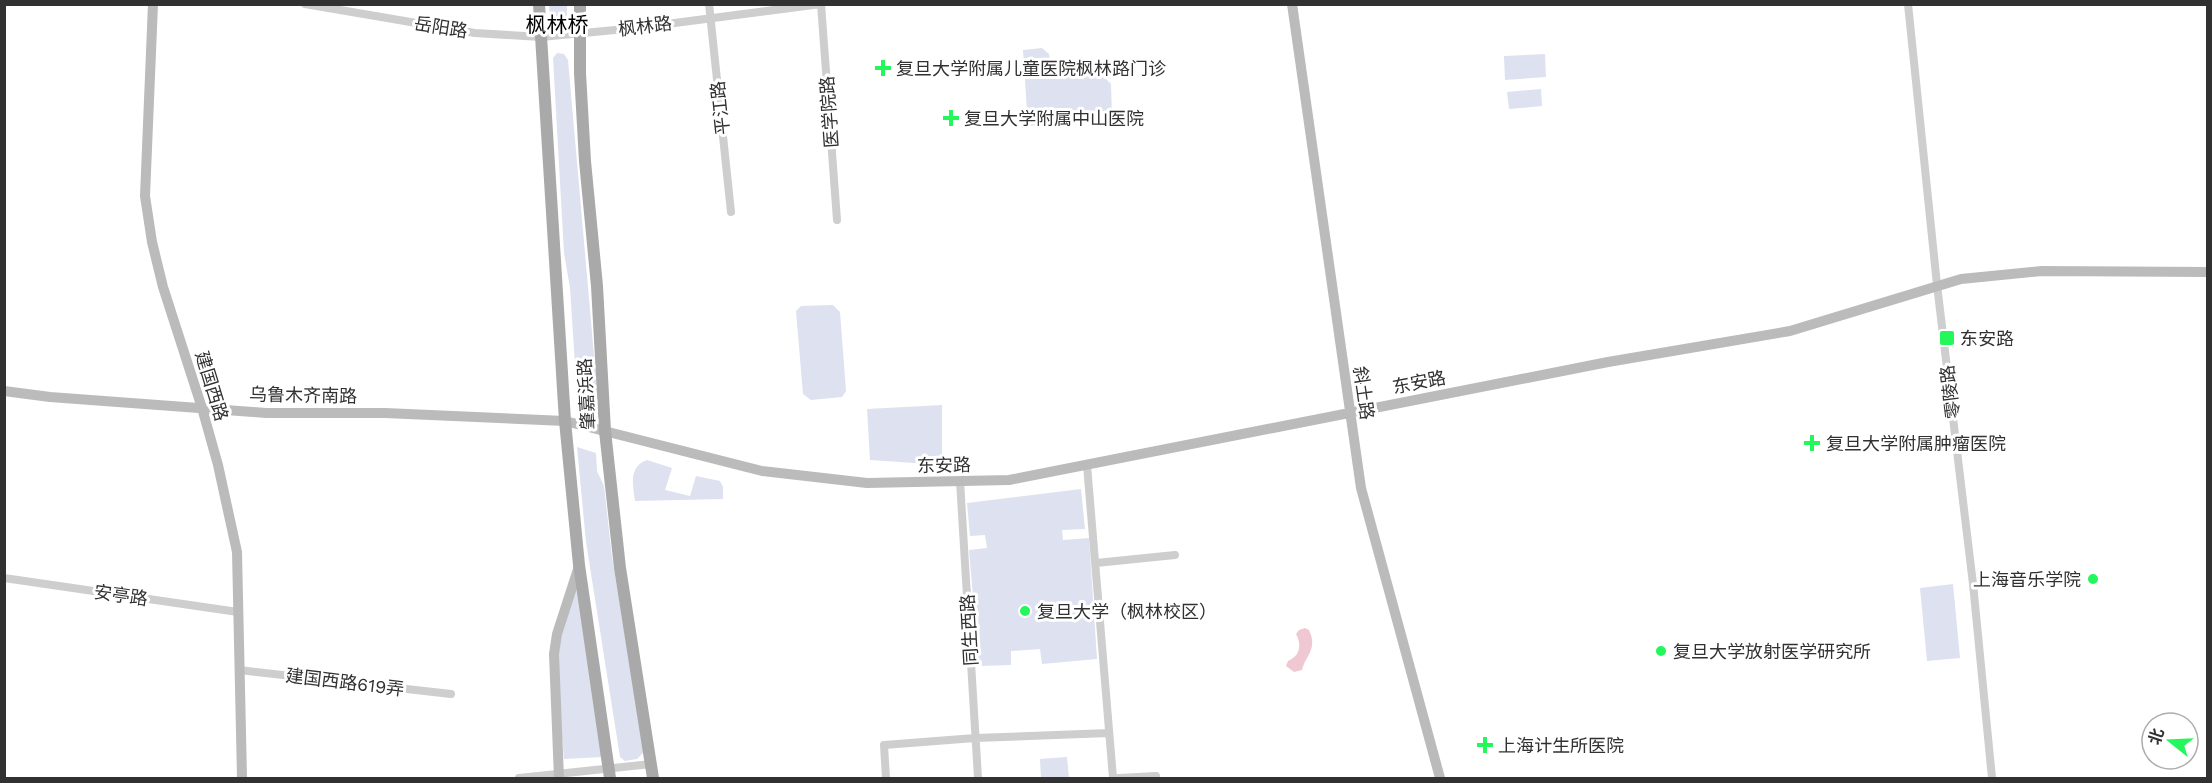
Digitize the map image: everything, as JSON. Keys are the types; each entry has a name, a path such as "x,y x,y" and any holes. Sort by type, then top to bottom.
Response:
{"main road":[{"name":"肇嘉浜路","path":"539,4 565,421 579,565 609,774"},
{"name":"肇嘉浜路","path":"580,4 582,33 580,73 585,161 597,286 605,431 620,568 653,778"}],"street":[{"name":"建国西路","path":"153,4 145,196 160,276 218,465 237,552 242,778"},
{"name":"岳阳路","path":"305,4 475,33 541,36"},
{"name":"平江路","path":"709,4 730,212"},
{"name":"枫林路","path":"541,36 821,4"},
{"name":"医学院路","path":"821,4 837,220"},
{"name":"斜土路","path":"1292,4 1360,488 1440,778"},
{"name":"零陵路","path":"1908,4 1937,285 1973,584 1992,778"},
{"name":"东安路","path":"565,421 762,471 867,483 1009,480 1608,362 1790,331 1961,279 2042,271 2208,272"},
{"name":"乌鲁木齐南路","path":"4,391 50,397 266,413 385,413 565,421"},
{"path":"1087,465 1113,778"},
{"name":"同生西路","path":"960,481 978,778"},
{"path":"1096,563 1175,555"},
{"name":"肇嘉浜路","path":"559,777 554,654 557,634 579,565"},
{"name":"安亭路","path":"4,578 238,612"},
{"name":"建国西路619弄","path":"239,670 451,694"},
{"path":"886,778 884,745 975,738 1109,733"},
{"path":"519,778 609,774 651,764"},
{"path":"1119,778 1156,776"}],"shaded area":[{"path":"549,5 567,5 567,15 563,19 555,20 550,16"},
{"path":"1042,48 1049,54 1051,66 1091,64 1111,84 1112,120 1028,126 1023,50"},
{"path":"557,53 564,54 568,60 597,390 594,395 583,401 580,401 577,395 570,288 564,253 553,58"},
{"path":"1545,54 1546,77 1505,80 1504,56"},
{"path":"1541,89 1542,106 1509,109 1507,92"},
{"path":"833,305 840,312 846,391 842,397 811,400 803,394 796,311 801,306"},
{"path":"942,405 942,455 930,464 870,460 867,409"},
{"path":"577,447 596,453 597,471 604,486 612,557 644,752 637,759 625,761 620,757 586,542"},
{"path":"647,460 672,468 665,490 690,496 696,476 720,481 723,487 723,499 635,501 634,472 641,463"},
{"path":"1081,489 1085,529 1062,530 1063,540 1089,538 1097,659 1042,664 1040,649 1011,651 1011,665 979,666 969,550 987,548 985,535 970,536 967,503"},
{"path":"578,584 602,757 564,759 558,694 559,645 562,629"},
{"path":"1953,584 1960,658 1927,661 1920,588"},
{"path":"1305,628 1309,630 1312,647 1302,670 1294,672 1286,666 1299,650 1296,634"},
{"path":"1067,757 1069,778 1041,778 1040,759"}],"place":[{"name":"复旦大学附属儿童医院枫林路门诊","path":"883,68"},
{"name":"复旦大学附属中山医院","path":"951,118"},
{"name":"东安路","path":"1947,338"},
{"name":"复旦大学附属肿瘤医院","path":"1812,443"},
{"name":"上海音乐学院","path":"2093,579"},
{"name":"复旦大学（枫林校区）","path":"1025,611"},
{"name":"复旦大学放射医学研究所","path":"1661,651"},
{"name":"上海计生所医院","path":"1485,745"}],"district":[{"name":"枫林桥","path":"557,24"}]}
